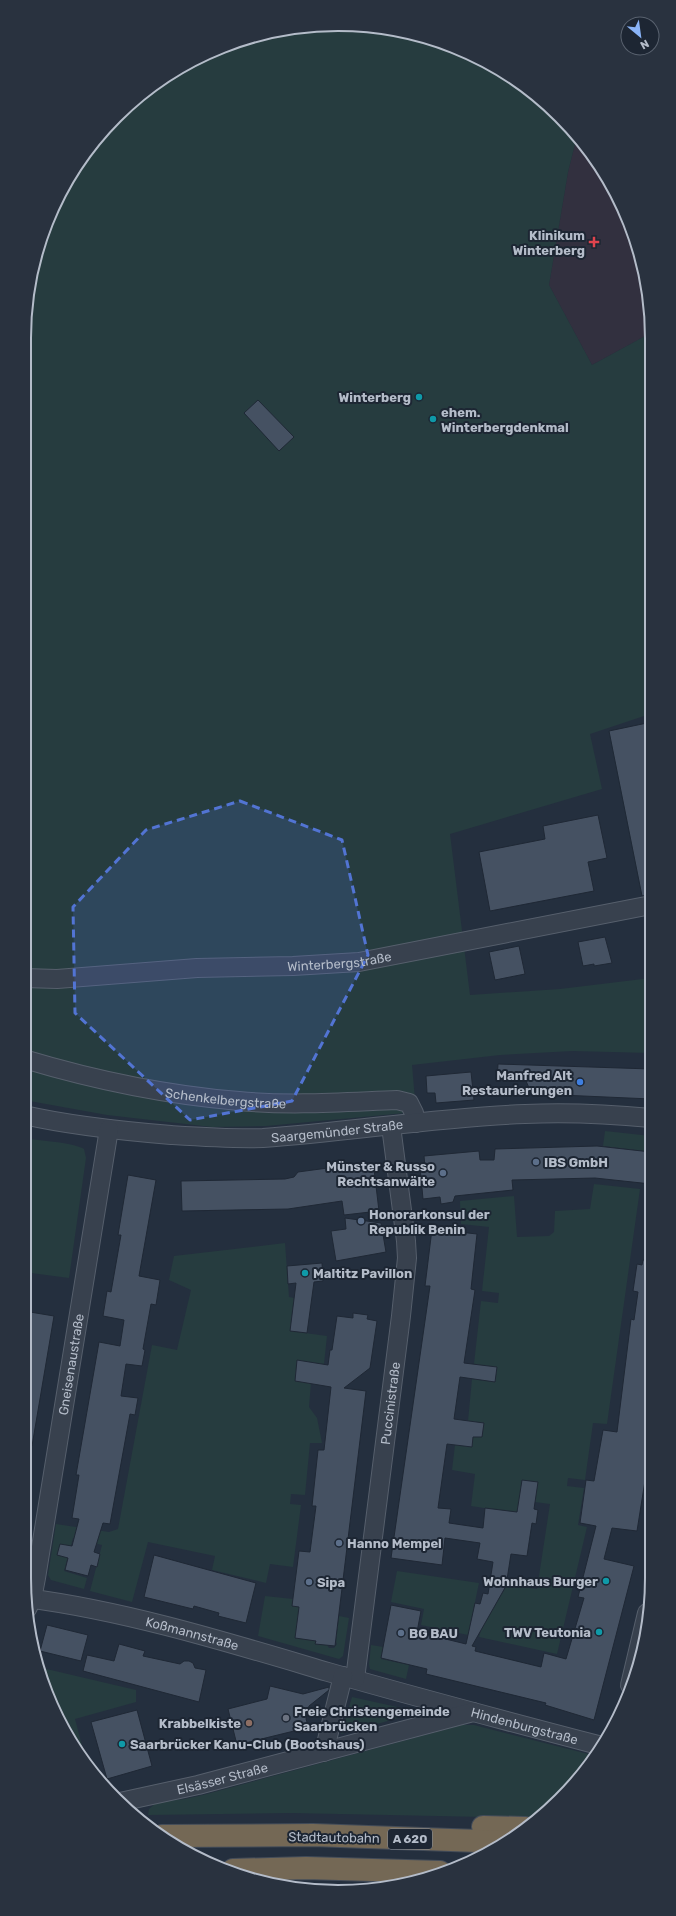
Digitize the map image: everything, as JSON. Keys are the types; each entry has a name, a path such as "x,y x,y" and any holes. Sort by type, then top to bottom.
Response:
{"highway":[{"path":"313,1835 384,1826 516,1828"},
{"name":"Stadtautobahn","path":"172,1836 313,1835 496,1842"},
{"path":"242,1870 306,1868 428,1872"}],"street":[{"name":"Winterbergstraße","path":"31,978 57,979 197,968 359,962 645,906"},
{"name":"Schenkelbergstraße","path":"31,1061 114,1083 238,1101 286,1104 397,1100 409,1103 414,1113 416,1123"},
{"name":"Saargemünder Straße","path":"31,1116 109,1129 212,1138 254,1138 526,1114 596,1114 645,1118"},
{"name":"Puccinistraße","path":"349,1678 401,1316 407,1258 399,1182 391,1126"},
{"name":"Gneisenaustraße","path":"31,1583 109,1129"},
{"name":"Koßmannstraße","path":"32,1602 71,1604 208,1637 349,1678"},
{"name":"Hindenburgstraße","path":"349,1678 596,1744"},
{"path":"324,1752 349,1678"},
{"name":"Elsässer Straße","path":"127,1801 198,1785 474,1712"}],"highlighted area":[{"path":"240,801 342,840 368,955 292,1101 190,1120 75,1013 73,907 146,830"}],"shaded area":[{"name":"Klinikum Winterberg","path":"575,143 604,185 622,221 635,259 642,298 645,336 592,365 549,285 568,172"}],"green space":[{"path":"338,31 358,32 417,41 455,54 492,72 525,94 555,121 575,143 568,172 549,285 592,365 645,336 645,716 590,734 602,789 450,834 470,995 560,989 645,979 645,1053 572,1051 500,1055 412,1065 416,1112 266,1126 212,1127 107,1115 31,1101 31,338 34,298 41,259 47,239 63,202 72,184 94,151 136,107 151,94 185,72 221,54 239,47 259,41 298,34"},
{"path":"605,1131 645,1135 645,1151 603,1146"},
{"path":"31,1139 64,1143 84,1149 86,1158 69,1278 31,1273"},
{"path":"594,1184 640,1189 607,1424 593,1423 585,1480 568,1478 567,1486 584,1488 578,1525 587,1527 557,1654 479,1637 481,1630 507,1585 537,1589 550,1504 535,1502 538,1482 522,1480 517,1513 471,1506 475,1474 452,1470 455,1445 473,1437 482,1437 484,1423 468,1421 472,1379 495,1382 497,1368 474,1364 481,1301 498,1303 499,1293 482,1291 489,1227 461,1224 460,1201 514,1196 517,1237 549,1236 554,1232 555,1211 590,1209"},
{"path":"285,1243 289,1297 294,1298 290,1331 327,1336 324,1364 297,1361 295,1381 311,1383 309,1407 317,1418 322,1443 310,1443 305,1495 291,1494 290,1504 301,1505 293,1567 270,1564 266,1583 212,1570 215,1556 148,1542 132,1602 90,1591 102,1545 73,1538 64,1571 87,1578 84,1589 51,1580 48,1575 56,1524 109,1532 118,1529 152,1345 177,1350 191,1290 169,1280 174,1256"},
{"path":"397,1571 479,1583 468,1635 421,1625 424,1609 391,1602"},
{"path":"265,1596 293,1599 292,1606 301,1607 295,1638 316,1641 315,1644 327,1645 329,1648 334,1648 337,1644 336,1641 339,1616 349,1618 343,1656 339,1659 258,1636"},
{"path":"371,1645 383,1647 381,1659 409,1665 406,1679 370,1669 369,1664"},
{"path":"44,1669 136,1690 136,1702 75,1719 83,1749 63,1714"},
{"path":"352,1697 420,1712 341,1734"},
{"path":"462,1725 474,1725 589,1754 582,1765 555,1795 530,1818 291,1813 148,1815 149,1809 157,1802 185,1799"}],"building":[{"path":"258,400 294,437 279,451 244,413"},
{"path":"645,723 645,896 642,896 609,731"},
{"path":"598,815 607,858 588,862 594,891 490,911 479,852 545,839 543,826"},
{"path":"605,937 612,963 583,966 578,942"},
{"path":"519,946 525,974 495,980 489,952"},
{"path":"498,1064 645,1069 645,1099 538,1094 533,1097 526,1081 497,1080"},
{"path":"471,1072 474,1100 436,1103 435,1093 427,1093 426,1076"},
{"path":"597,1146 645,1151 645,1183 595,1178 512,1180 513,1190 455,1196 453,1202 441,1204 440,1197 423,1199 420,1167 425,1167 424,1156 479,1151 480,1160 494,1160 495,1149"},
{"path":"365,1163 374,1169 379,1211 344,1215 342,1201 288,1209 182,1211 181,1181 285,1179 294,1177 298,1172"},
{"path":"128,1175 156,1180 139,1276 160,1280 156,1305 151,1304 143,1349 145,1350 142,1366 126,1364 121,1396 138,1398 135,1415 130,1414 110,1524 103,1523 94,1552 100,1554 97,1567 91,1565 88,1576 65,1570 68,1558 57,1555 60,1544 72,1546 79,1519 72,1518 79,1475 76,1475 99,1342 120,1346 124,1320 103,1316 107,1291 111,1292 121,1235 118,1235"},
{"path":"345,1218 381,1223 386,1252 336,1261 331,1231 346,1229"},
{"path":"432,1229 477,1234 471,1289 475,1290 464,1363 497,1367 495,1382 460,1377 454,1419 484,1423 482,1437 473,1437 472,1447 447,1444 438,1508 451,1509 449,1523 483,1528 485,1508 517,1512 522,1480 538,1482 534,1509 538,1510 536,1524 532,1523 527,1556 511,1554 506,1586 472,1646 476,1647 475,1651 541,1667 544,1653 566,1659 584,1598 578,1597 596,1526 580,1523 586,1480 594,1481 603,1430 617,1432 631,1319 634,1320 638,1292 633,1291 637,1264 642,1265 643,1260 645,1260 645,1481 637,1531 612,1528 604,1559 634,1566 594,1720 545,1705 546,1703 426,1674 427,1669 381,1658 391,1605 421,1611 417,1632 466,1644 475,1603 480,1604 483,1593 488,1594 493,1562 477,1559 480,1543 445,1538 442,1565 391,1558 430,1286 425,1286"},
{"path":"322,1263 323,1281 314,1282 307,1333 290,1331 296,1283 288,1284 287,1266"},
{"path":"31,1312 54,1316 31,1446"},
{"path":"353,1313 368,1315 367,1319 377,1321 370,1368 344,1388 366,1391 335,1646 315,1644 316,1641 295,1638 299,1607 292,1606 299,1551 310,1552 316,1506 312,1506 318,1450 324,1450 331,1387 295,1381 297,1360 328,1365 330,1350 332,1350 337,1316 353,1318"},
{"path":"154,1555 256,1583 246,1623 218,1616 219,1613 194,1606 193,1609 144,1597"},
{"path":"47,1625 88,1635 81,1661 40,1651"},
{"path":"119,1644 145,1651 143,1656 180,1664 184,1661 189,1661 193,1663 195,1668 206,1670 199,1702 83,1671 87,1655 114,1661"},
{"path":"270,1686 303,1694 329,1687 329,1690 309,1706 306,1719 309,1728 306,1732 301,1733 294,1731 237,1745 228,1709 267,1699"},
{"name":"Saarbrücker Kanu-Club (Bootshaus)","path":"137,1710 152,1766 107,1779 91,1722"}],"place":[{"name":"Klinikum Winterberg","path":"594,242"},
{"name":"Winterberg","path":"419,397"},
{"name":"ehem. Winterbergdenkmal","path":"433,419"},
{"name":"Manfred Alt Restaurierungen","path":"580,1082"},
{"name":"IBS GmbH","path":"536,1162"},
{"name":"Münster & Russo Rechtsanwälte","path":"443,1173"},
{"name":"Honorarkonsul der Republik Benin","path":"361,1221"},
{"name":"Maltitz Pavillon","path":"305,1273"},
{"name":"Hanno Mempel","path":"339,1543"},
{"name":"Wohnhaus Burger","path":"606,1581"},
{"name":"Sipa","path":"309,1582"},
{"name":"TWV Teutonia","path":"599,1632"},
{"name":"BG BAU","path":"401,1633"},
{"name":"Freie Christengemeinde Saarbrücken","path":"286,1718"},
{"name":"Krabbelkiste","path":"249,1723"},
{"name":"Saarbrücker Kanu-Club (Bootshaus)","path":"122,1744"}]}
